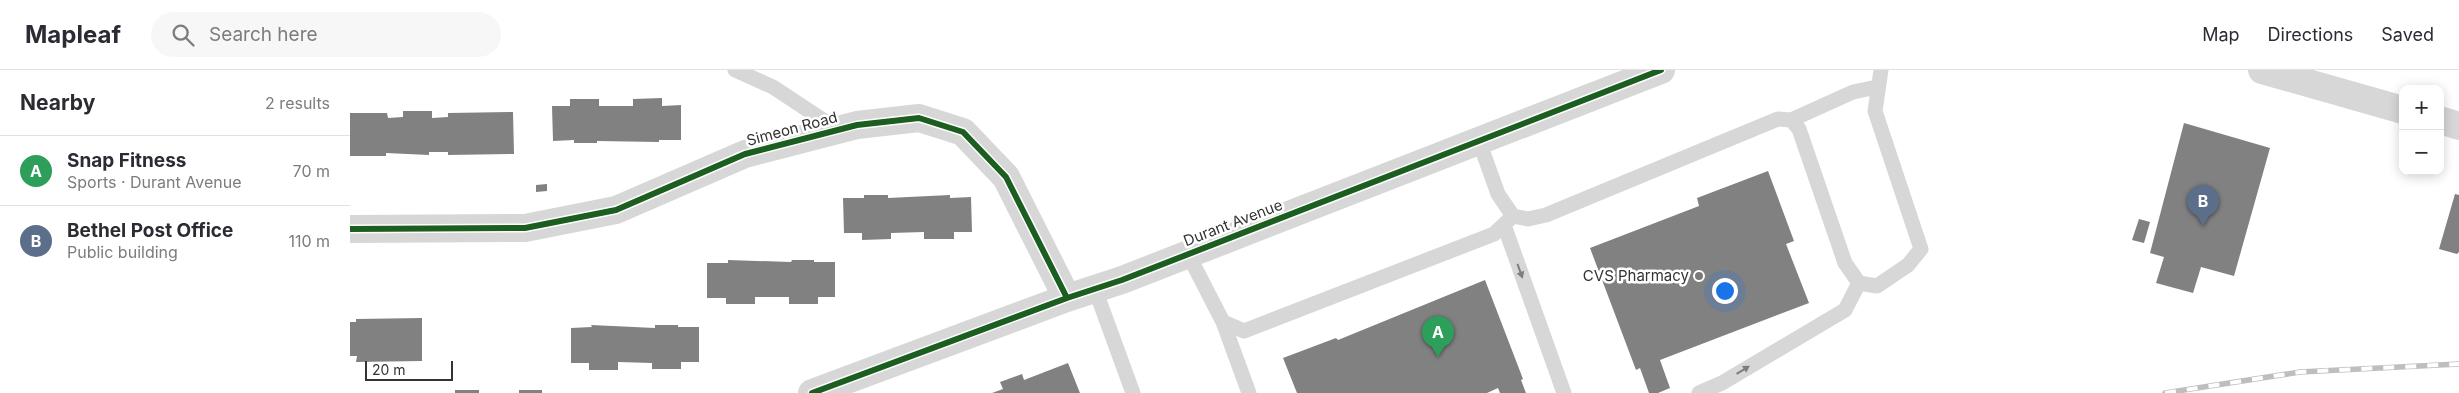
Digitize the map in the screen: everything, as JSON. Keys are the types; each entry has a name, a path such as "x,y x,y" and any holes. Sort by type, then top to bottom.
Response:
{"street":[{"name":"Durant Avenue","path":"812,393 1188,254 1661,70"},
{"path":"2262,70 2310,77 2399,109"},
{"name":"Simeon Road","path":"350,229 525,228 543,225 616,210 745,154 857,125 919,118 963,132 1006,177 1066,298"},
{"path":"2444,121 2459,126"}],"lane":[{"path":"736,70 773,87 838,130"},
{"path":"1791,120 1799,130 1845,263 1859,283 1877,286 1908,266 1921,248 1874,111 1881,70"},
{"path":"1223,322 1244,331 1279,319 1494,234 1508,220 1528,219 1546,215 1778,119 1791,120 1853,92 1877,87"},
{"path":"1479,141 1508,220 1560,392"},
{"path":"1188,254 1223,322 1249,393"},
{"path":"1700,393 1722,383 1845,310 1859,283"},
{"path":"1095,289 1133,393"}],"building":[{"path":"662,98 662,106 681,105 681,140 659,140 659,142 597,141 597,143 574,143 574,140 553,141 552,106 570,106 570,99 599,99 599,106 633,106 633,99"},
{"path":"403,111 432,111 432,118 448,117 448,113 513,112 514,154 448,155 448,152 429,152 429,155 386,153 386,156 350,156 350,113 387,113 388,118 403,117"},
{"path":"2184,123 2270,148 2234,276 2201,267 2193,293 2156,283 2164,257 2150,253"},
{"name":"CVS Pharmacy","path":"1768,171 1794,241 1786,244 1809,303 1660,360 1670,388 1658,393 1649,393 1640,368 1636,370 1590,248 1699,206 1697,198"},
{"path":"547,184 547,191 536,192 536,185"},
{"path":"2455,194 2459,195 2459,252 2457,254 2439,249"},
{"path":"864,195 888,195 888,198 950,195 950,198 971,197 972,232 954,232 954,239 924,239 924,232 891,233 891,239 862,240 862,233 844,233 843,198 864,198"},
{"path":"2139,219 2150,222 2144,243 2132,240"},
{"path":"728,260 791,262 792,260 814,260 814,262 835,262 835,297 818,297 818,304 789,304 789,297 755,297 755,304 726,304 726,298 707,298 707,263 728,263"},
{"path":"1485,280 1523,379 1521,380 1526,393 1500,393 1498,388 1487,393 1297,393 1283,358 1336,338 1338,340"},
{"path":"422,318 422,361 356,362 357,356 350,356 350,322 356,322 356,319"},
{"path":"591,325 655,328 655,325 699,327 699,362 681,362 681,369 652,369 652,363 618,362 618,370 589,370 589,363 571,363 571,328 592,327"},
{"path":"1068,363 1080,393 992,393 1003,389 1000,382 1022,374 1024,380"},
{"path":"455,390 479,390 479,393 455,393"},
{"path":"519,390 542,390 542,393 519,393"}],"railway":[{"path":"2165,393 2300,372 2459,364"}],"cycle path":[{"path":"812,393 1067,298 1122,280 1661,70"},
{"path":"350,229 525,228 616,210 745,154 857,125 919,118 963,132 1006,177 1067,298"}],"place":[{"name":"Bethel Post Office","path":"2203,226"},
{"name":"CVS Pharmacy","path":"1699,276"},
{"name":"Snap Fitness","path":"1438,357"}]}
